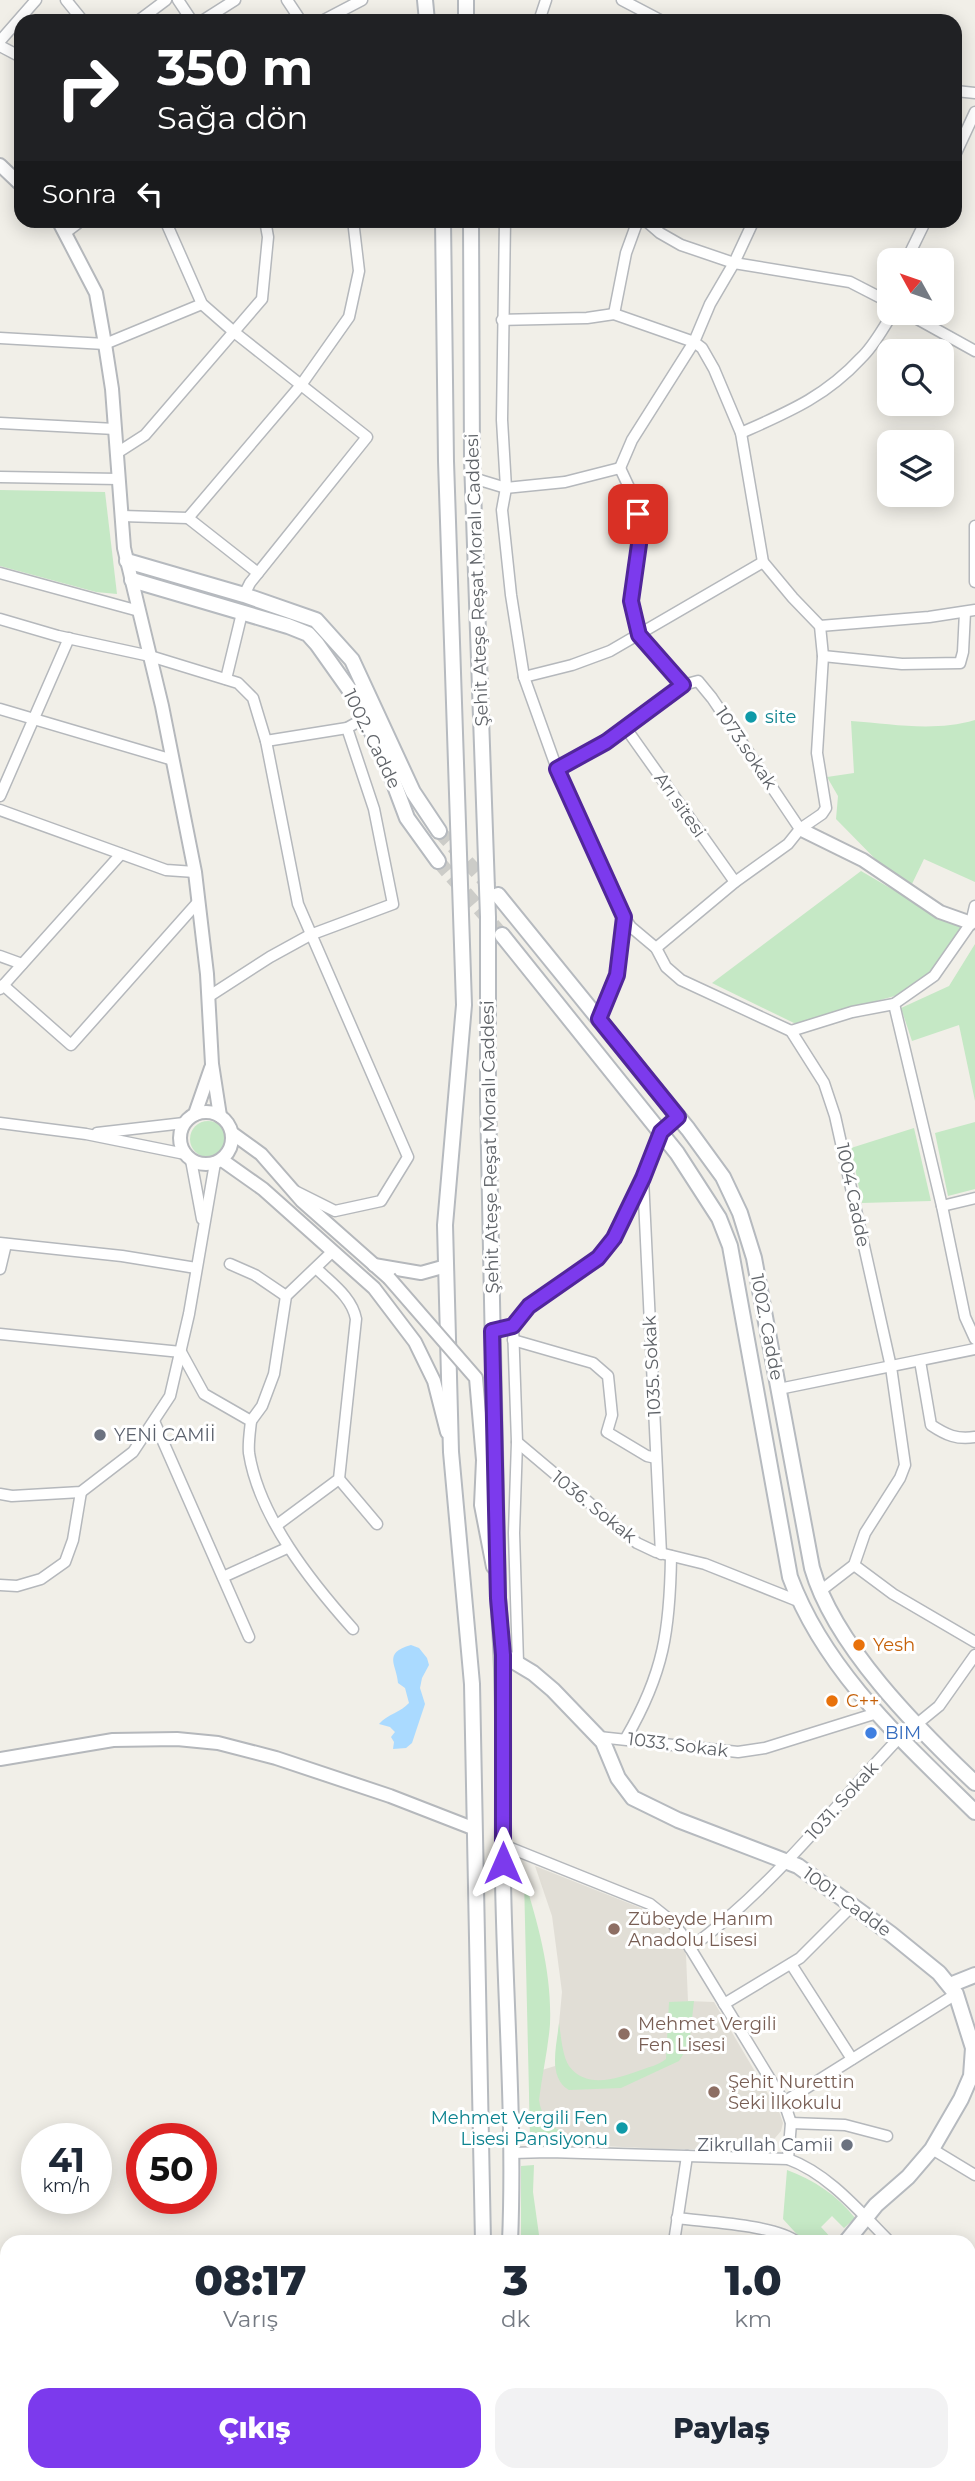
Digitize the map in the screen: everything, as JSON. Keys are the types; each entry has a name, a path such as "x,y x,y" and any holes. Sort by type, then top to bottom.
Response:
{"main road":[{"path":"443,228 446,475 464,1005 445,1225 451,1452 472,1684 483,2235"},
{"name":"Şehit Ateşe Reşat Moralı Caddesi","path":"471,228 472,478 488,917 492,1331 498,1598 503,1655 503,1844 512,2153 510,2235"},
{"name":"1002. Cadde","path":"127,561 244,595 316,620 352,660 407,818 438,861"},
{"name":"1002. Cadde","path":"132,580 308,634 371,716 413,792 439,831"},
{"path":"242,613 244,595"},
{"name":"1002. Cadde","path":"498,895 678,1117 723,1177 740,1213 754,1258 812,1568 820,1592 829,1613 848,1642 896,1703 975,1783"},
{"name":"1002. Cadde","path":"502,935 661,1132 719,1218 730,1246 790,1577 798,1601 831,1653 877,1713 975,1812"},
{"path":"582,1034 599,1019"},
{"path":"661,1132 678,1117"},
{"path":"757,1394 779,1389"},
{"path":"798,1601 820,1592"},
{"name":"1001. Cadde","path":"503,1655 553,1690 599,1737 608,1751 618,1778 625,1789 641,1803 678,1820 788,1861 853,1905 953,1989"},
{"path":"900,1738 917,1724"},
{"path":"852,2235 876,2205 908,2177 932,2149 973,2077 973,2034 953,1989 975,1975"}],"street":[{"path":"24,14 36,0"},
{"path":"66,0 77,14"},
{"path":"147,14 166,0"},
{"path":"213,14 235,0"},
{"path":"335,14 362,0"},
{"path":"622,0 649,14"},
{"path":"0,41 14,25"},
{"path":"962,140 975,112"},
{"path":"0,165 14,178"},
{"path":"62,228 96,293 115,429 127,561 173,761 195,872 212,1064 220,1116"},
{"path":"65,233 72,228"},
{"path":"169,228 202,304 367,436 258,573 244,595"},
{"path":"117,453 145,435 262,299 268,237 266,228"},
{"path":"188,518 301,385 349,317 359,271 354,228"},
{"path":"505,228 502,420 506,488 502,510 524,677 557,769 624,917 631,927 656,948 666,967 681,979 791,1031 852,1012 894,1003 934,976 973,924 975,906"},
{"path":"614,314 626,253 635,228"},
{"path":"654,228 681,245 734,263 850,282 877,294"},
{"path":"557,769 606,742 683,685 639,635 631,601 641,530 634,498 620,468 632,440 694,342 710,304 750,228"},
{"path":"912,248 922,228"},
{"path":"0,338 105,344 202,304"},
{"path":"502,320 587,318 614,314 694,342 702,348 714,369 741,433 763,562 820,626 822,656 817,754 826,808 822,814 800,829 788,844 735,882 656,948"},
{"path":"741,433 803,406 831,386 863,357 884,326"},
{"path":"930,326 975,351"},
{"path":"0,423 115,429"},
{"path":"472,478 506,488 565,482 620,468"},
{"path":"0,477 119,479"},
{"path":"122,516 188,518 258,573"},
{"path":"975,526 975,582"},
{"path":"524,677 610,652 763,562"},
{"path":"0,573 139,611"},
{"path":"820,626 970,611 960,663 902,664 822,656"},
{"path":"226,679 242,613"},
{"path":"0,619 150,656 238,682 253,698 266,741 298,904 408,1157 381,1201 335,1210 292,1189"},
{"path":"0,796 69,638"},
{"name":"1073.sokak","path":"683,685 698,681 712,698 800,829"},
{"path":"0,709 173,761"},
{"path":"266,741 347,728 371,716"},
{"name":"Arı sitesi","path":"625,727 735,882"},
{"path":"208,997 310,935 393,904 374,808 347,728"},
{"path":"0,810 166,870 195,872"},
{"path":"800,829 863,860 940,912 973,924"},
{"path":"121,854 2,987 71,1045 198,902"},
{"path":"599,1019 617,975 624,917"},
{"path":"0,956 22,964"},
{"path":"894,1003 965,1317 975,1339"},
{"name":"1004 Cadde","path":"791,1031 824,1083 835,1116 891,1367 905,1465 901,1478 865,1533 854,1565"},
{"path":"86,1134 184,1123 195,1114 212,1064"},
{"path":"0,1123 86,1134 188,1157 207,1165 218,1161 231,1148 232,1133 230,1126 220,1116 212,1112 195,1114"},
{"path":"184,1123 179,1139 188,1157 204,1226"},
{"path":"492,1331 513,1326 529,1306 598,1258 614,1238 643,1178 661,1132"},
{"path":"232,1133 261,1154 302,1201 389,1278 476,1378 483,1460 481,1504 498,1598"},
{"path":"0,1494 12,1496 80,1492 133,1452 154,1421 170,1396 181,1352 218,1161"},
{"path":"218,1161 263,1189 374,1288 415,1342 434,1381 451,1452"},
{"name":"1035. Sokak","path":"626,1738 650,1694 664,1645 670,1609 656,1458 643,1178"},
{"path":"942,1206 975,1198"},
{"path":"0,1269 3,1243 122,1256 196,1268"},
{"path":"333,1251 286,1296 274,1374 262,1406 251,1420 249,1452 258,1485 287,1548 353,1629"},
{"path":"230,1264 255,1275 286,1296"},
{"path":"373,1265 421,1273 446,1266"},
{"path":"316,1268 346,1297 356,1319 339,1479 377,1524"},
{"path":"513,1326 517,1442 514,1533 518,1663"},
{"path":"0,1334 181,1352"},
{"path":"513,1340 593,1363 608,1376 611,1415 607,1432 656,1458"},
{"path":"779,1389 975,1349"},
{"path":"181,1352 204,1394 251,1420"},
{"path":"920,1361 931,1425 947,1436 965,1439 975,1437"},
{"path":"154,1421 249,1637"},
{"name":"1036. Sokak","path":"517,1442 637,1543 666,1555 705,1564 798,1601"},
{"path":"277,1525 339,1479"},
{"path":"0,1586 18,1586 41,1579 65,1562 73,1540 80,1492"},
{"path":"223,1577 287,1548"},
{"path":"820,1592 854,1565 893,1594 975,1642"},
{"path":"917,1724 939,1706 975,1655"},
{"name":"1033. Sokak","path":"599,1737 738,1752 777,1745 877,1713"},
{"name":"1031. Sokak","path":"690,1948 747,1902 788,1861 900,1738"},
{"path":"0,1759 113,1740 177,1739 218,1743 276,1758 390,1796 475,1829"},
{"path":"503,1844 650,1904 670,1920 784,2102 792,2123 788,2160"},
{"path":"724,2004 791,1964 811,1948 853,1905"},
{"path":"791,1964 852,2059"},
{"path":"784,2102 953,1989"},
{"path":"792,2123 845,2125 887,2136"},
{"path":"932,2149 975,2175"},
{"path":"512,2153 788,2160 817,2174 883,2235"},
{"path":"675,2235 687,2156"},
{"path":"677,2218 784,2235"},
{"path":"765,2230 765,2235"}],"shaded area":[{"path":"535,1866 646,1910 667,1923 679,1935 686,1955 688,2001 714,2002 780,2114 783,2123 781,2131 769,2145 759,2149 663,2149 544,2143 530,2136 529,2074 555,2066 562,1992 552,1916"}],"green space":[{"path":"0,490 105,492 117,594 96,592 0,566"},
{"path":"975,720 975,882 924,859 911,886 892,876 836,819 838,796 827,777 854,773 851,721 944,726"},
{"path":"861,871 938,916 963,925 929,974 898,995 796,1024 712,983"},
{"path":"975,944 975,1101 959,1025 912,1041 901,1008 949,986"},
{"path":"208,1121 221,1126 226,1139 221,1152 208,1157 195,1152 190,1139 195,1126"},
{"path":"975,1122 975,1189 948,1196 935,1133"},
{"path":"914,1128 931,1201 862,1203 851,1148"},
{"path":"524,1879 539,1933 549,1987 550,2024 539,2100 541,2109 557,2129 588,2146 549,2144 530,2136"},
{"path":"694,2001 689,2045 679,2061 621,2088 569,2090 562,2084 555,2060 559,2023 563,2051 569,2066 585,2078 613,2079 654,2066 666,2059 669,2002"},
{"path":"534,2165 533,2192 539,2235 521,2235 521,2166"},
{"path":"787,2170 824,2189 841,2202 855,2218 844,2228 832,2216 821,2227 828,2235 798,2235 783,2219"}],"water":[{"path":"411,1645 419,1648 429,1665 420,1688 425,1704 412,1743 406,1748 393,1749 394,1742 391,1737 395,1732 390,1727 379,1724 409,1703 405,1688 398,1683 393,1660 397,1652"}],"tunnel":[{"path":"439,831 492,889"},
{"path":"438,861 502,935"}],"place":[{"name":"site","path":"751,717"},
{"name":"YENİ CAMİİ","path":"100,1435"},
{"name":"Yesh","path":"859,1645"},
{"name":"C++","path":"832,1701"},
{"name":"BIM","path":"871,1733"},
{"name":"Zübeyde Hanım Anadolu Lisesi","path":"614,1929"},
{"name":"Mehmet Vergili Fen Lisesi","path":"624,2034"},
{"name":"Şehit Nurettin Seki İlkokulu","path":"714,2092"},
{"name":"Mehmet Vergili Fen Lisesi Pansiyonu","path":"622,2128"},
{"name":"Zikrullah Camii","path":"847,2145"}],"route":[{"path":"503,1863 503,1655 498,1598 492,1331 513,1326 529,1306 598,1258 614,1238 643,1178 661,1132 678,1117 599,1019 617,975 624,917 557,769 606,742 683,685 639,635 631,601 641,530 638,514"}]}
